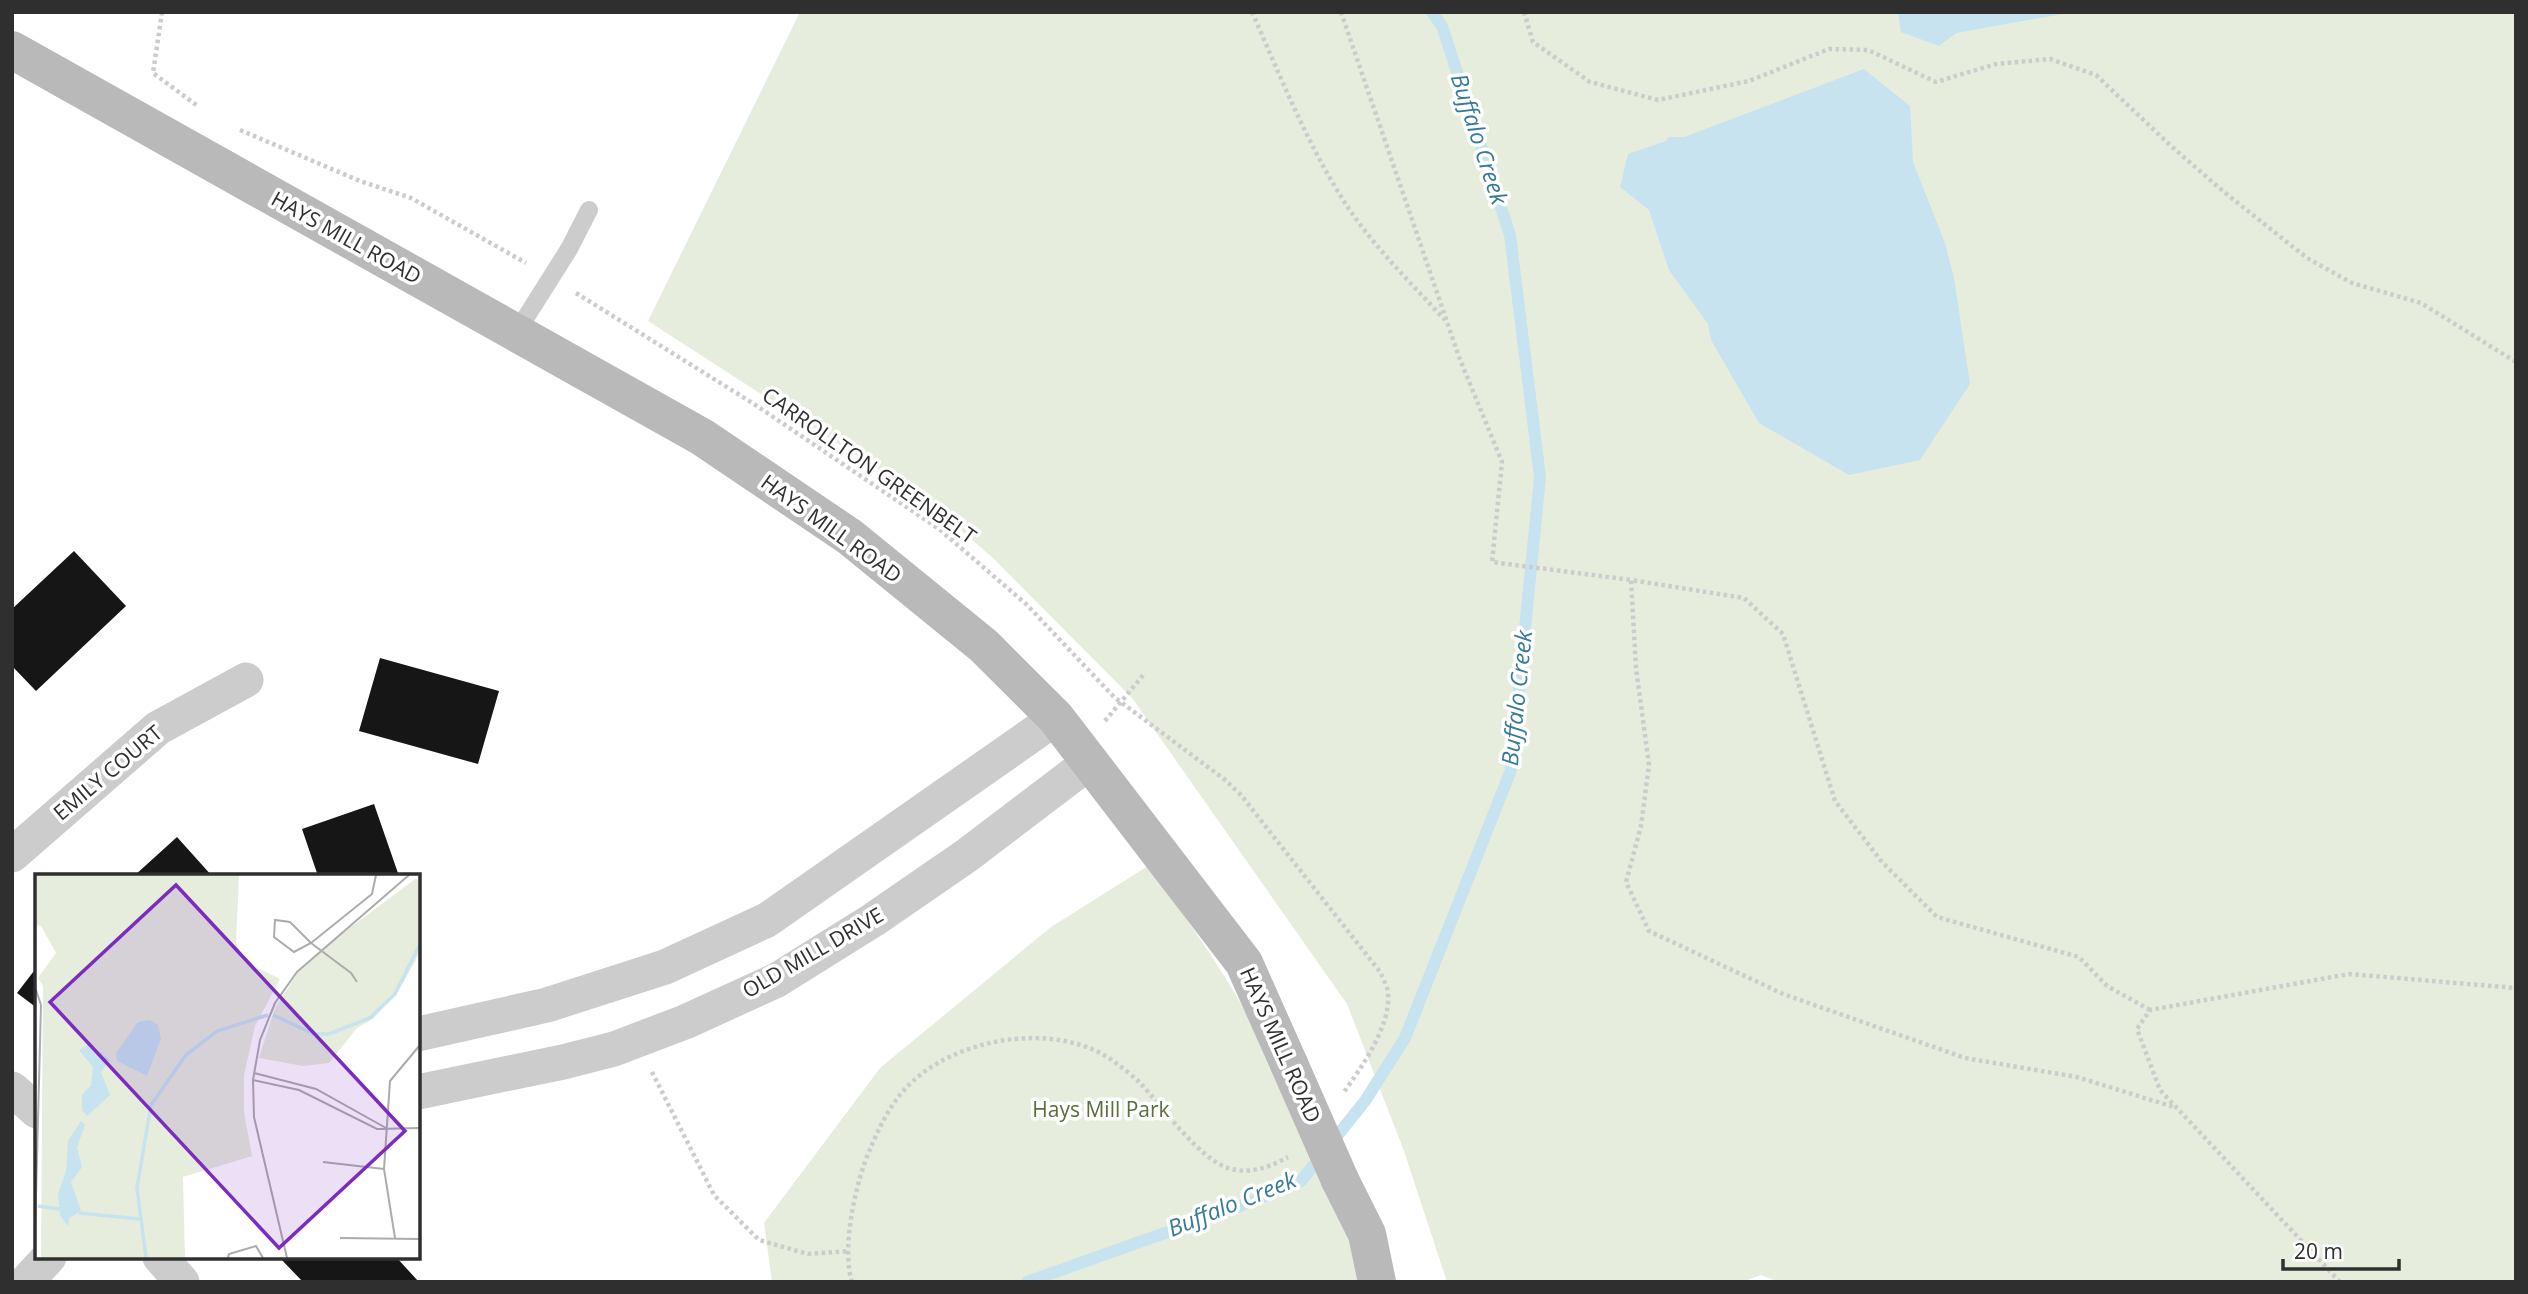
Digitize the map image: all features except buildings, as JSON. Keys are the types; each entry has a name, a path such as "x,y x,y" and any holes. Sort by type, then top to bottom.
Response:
{"street":[{"name":"HAYS MILL ROAD","path":"12,50 702,437 850,537 984,646 1075,742 1244,963 1340,1181 1367,1234 1377,1282"},
{"name":"EMILY COURT","path":"12,855 158,728 246,680"},
{"path":"420,1034 547,1004 665,967 767,920 1075,742"},
{"name":"OLD MILL DRIVE","path":"420,1092 563,1062 636,1041 685,1022 787,973 873,920 966,856 1075,742"},
{"path":"12,1089 35,1109"},
{"path":"26,1282 47,1259"},
{"path":"162,1259 181,1282"}],"lane":[{"path":"516,333 569,250 589,211"}],"path":[{"path":"162,12 153,73 204,111"},
{"path":"1252,12 1291,103 1347,205 1379,249 1448,323"},
{"path":"1341,12 1448,323 1502,462 1492,562 1744,597 1783,634 1835,801 1882,862 1937,917 2079,957 2107,986 2150,1010 2349,974 2516,988"},
{"path":"1524,12 1534,42 1590,82 1658,100 1749,81 1829,49 1868,50 1936,82 1996,64 2050,59 2096,75 2224,192 2307,258 2353,283 2421,303 2516,362"},
{"name":"CARROLLTON GREENBELT","path":"238,129 360,181 411,198 551,277 754,404 939,529 1026,604 1121,702 1241,794 1381,973 1388,991 1388,1012 1381,1033 1339,1098"},
{"path":"1631,580 1636,668 1649,765 1641,826 1626,882 1649,931 1783,994 1965,1058 2077,1077 2178,1108"},
{"path":"1075,742 1121,702 1145,673"},
{"path":"2150,1010 2137,1029 2160,1090 2340,1282"},
{"path":"852,1282 847,1267 854,1203 864,1163 884,1118 906,1088 925,1072 971,1048 1017,1039 1054,1039 1089,1046 1138,1081 1207,1156 1227,1168 1249,1170 1271,1166 1292,1155"},
{"path":"636,1041 714,1195 759,1240 808,1254 849,1251"}],"green space":[{"path":"800,12 2516,12 2516,1282 1779,1282 1761,1275 1742,1282 1447,1282 1404,1151 1347,1004 1132,698 994,559 931,504 648,321"},
{"name":"Hays Mill Park","path":"1148,866 1215,962 1260,1037 1298,1117 1369,1282 772,1282 764,1223 880,1068 1051,927"}],"water":[{"path":"1898,12 2074,12 1956,33 1939,46 1901,32"},
{"path":"1864,69 1910,106 1913,162 1945,243 1954,278 1970,384 1920,460 1849,475 1759,423 1711,340 1708,324 1669,270 1649,210 1620,187 1628,154 1666,141 1669,137 1684,137"}],"waterway":[{"name":"Buffalo Creek","path":"1027,1282 1238,1207 1301,1181 1365,1101 1405,1038 1511,770 1540,477 1510,235 1442,26 1432,12"}]}
